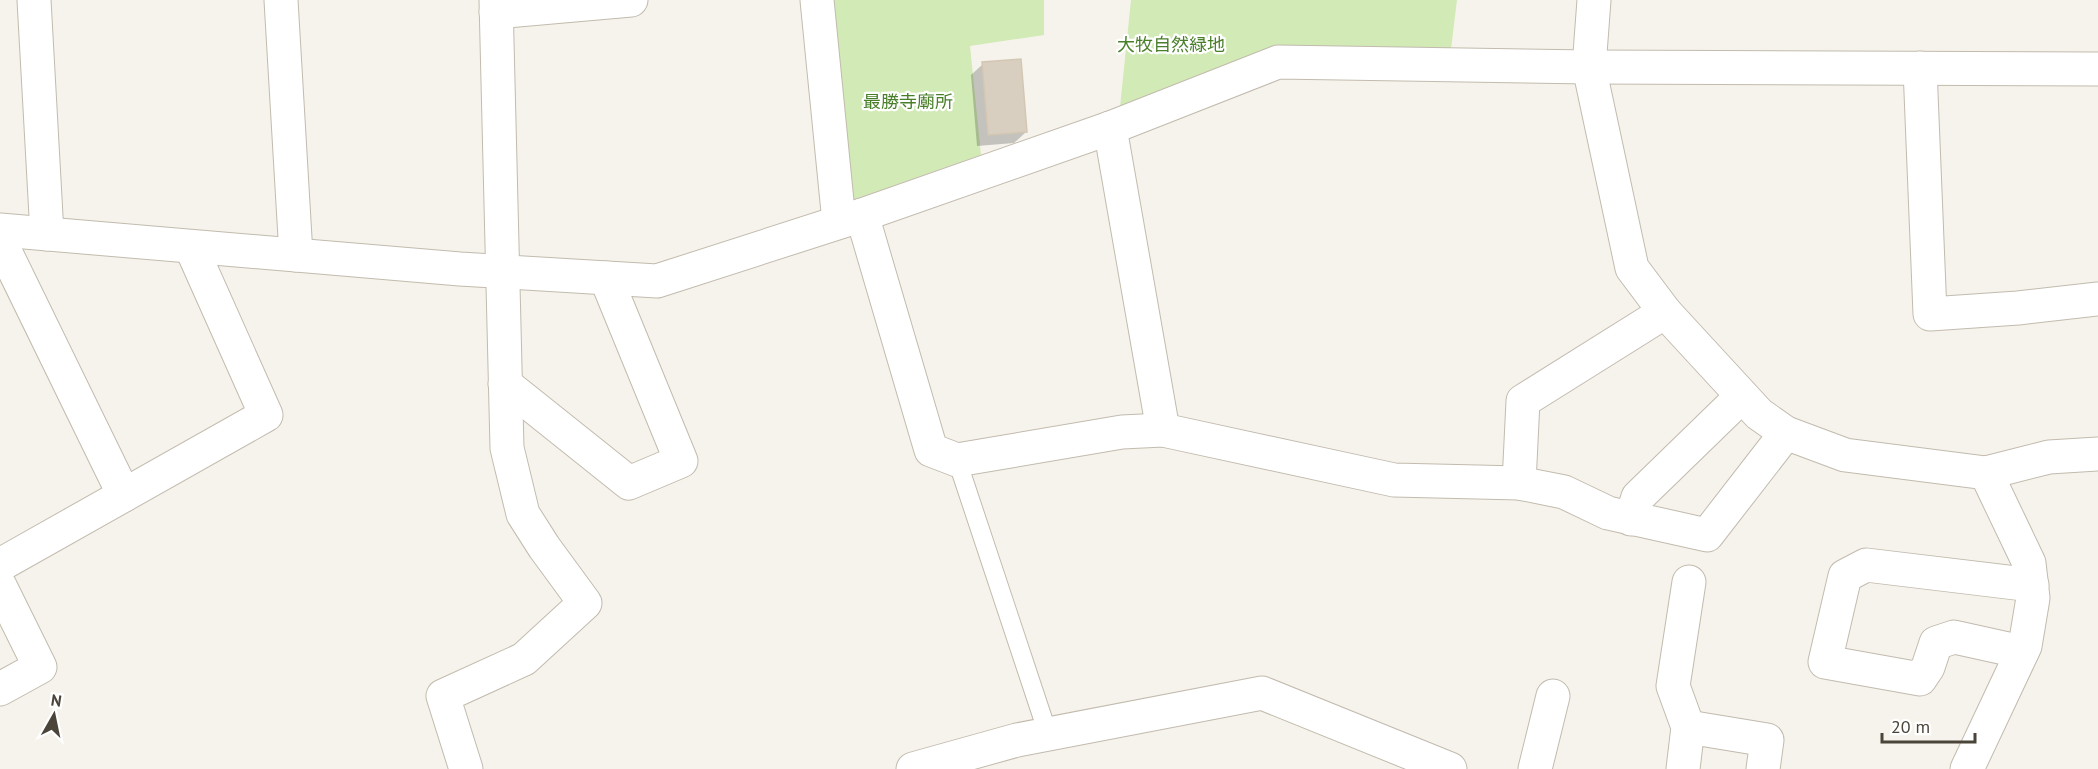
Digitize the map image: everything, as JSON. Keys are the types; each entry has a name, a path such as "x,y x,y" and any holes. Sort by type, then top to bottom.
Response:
{"street":[{"path":"34,0 47,234"},
{"path":"281,0 296,255"},
{"path":"466,769 443,696 524,659 585,603 523,514 507,448 496,6 631,0"},
{"path":"817,0 851,219 930,450 957,460 1122,432 1162,430 1394,480 1519,483 1564,492 1608,513 1707,536 1786,433"},
{"path":"1594,0 1589,67 1632,268 1665,312 1759,414 1786,433 1845,455 1986,473 2049,457 2098,454"},
{"path":"0,231 504,272 657,281 851,219 1110,128 1278,62 1589,67 2098,69"},
{"path":"1920,68 1930,314 2018,308 2098,299"},
{"path":"1110,128 1162,430"},
{"path":"0,241 124,495"},
{"path":"0,565 266,415 191,246"},
{"path":"506,384 629,483 681,461 606,278"},
{"path":"1519,483 1523,401 1665,312"},
{"path":"1631,519 1638,497 1742,396"},
{"path":"1967,769 2022,652 2033,598 2029,563 1986,473"},
{"path":"2022,652 1954,637 1936,643 1928,667 1920,679 1825,662 1845,576 1866,565 2032,585"},
{"path":"1683,769 1688,727 1673,686 1689,582"},
{"path":"0,586 40,667 0,689"},
{"path":"913,769 1017,740 1262,693 1450,769"},
{"path":"1534,769 1553,696"},
{"path":"1688,727 1767,740 1763,769"}],"lane":[{"path":"957,460 1048,734"}],"green space":[{"name":"最勝寺廟所","path":"830,0 1044,0 1044,35 970,46 981,155 850,201"},
{"name":"大牧自然緑地","path":"1131,0 1457,0 1451,49 1120,107"}],"building":[{"path":"1021,59 1027,132 988,135 982,62"}]}
